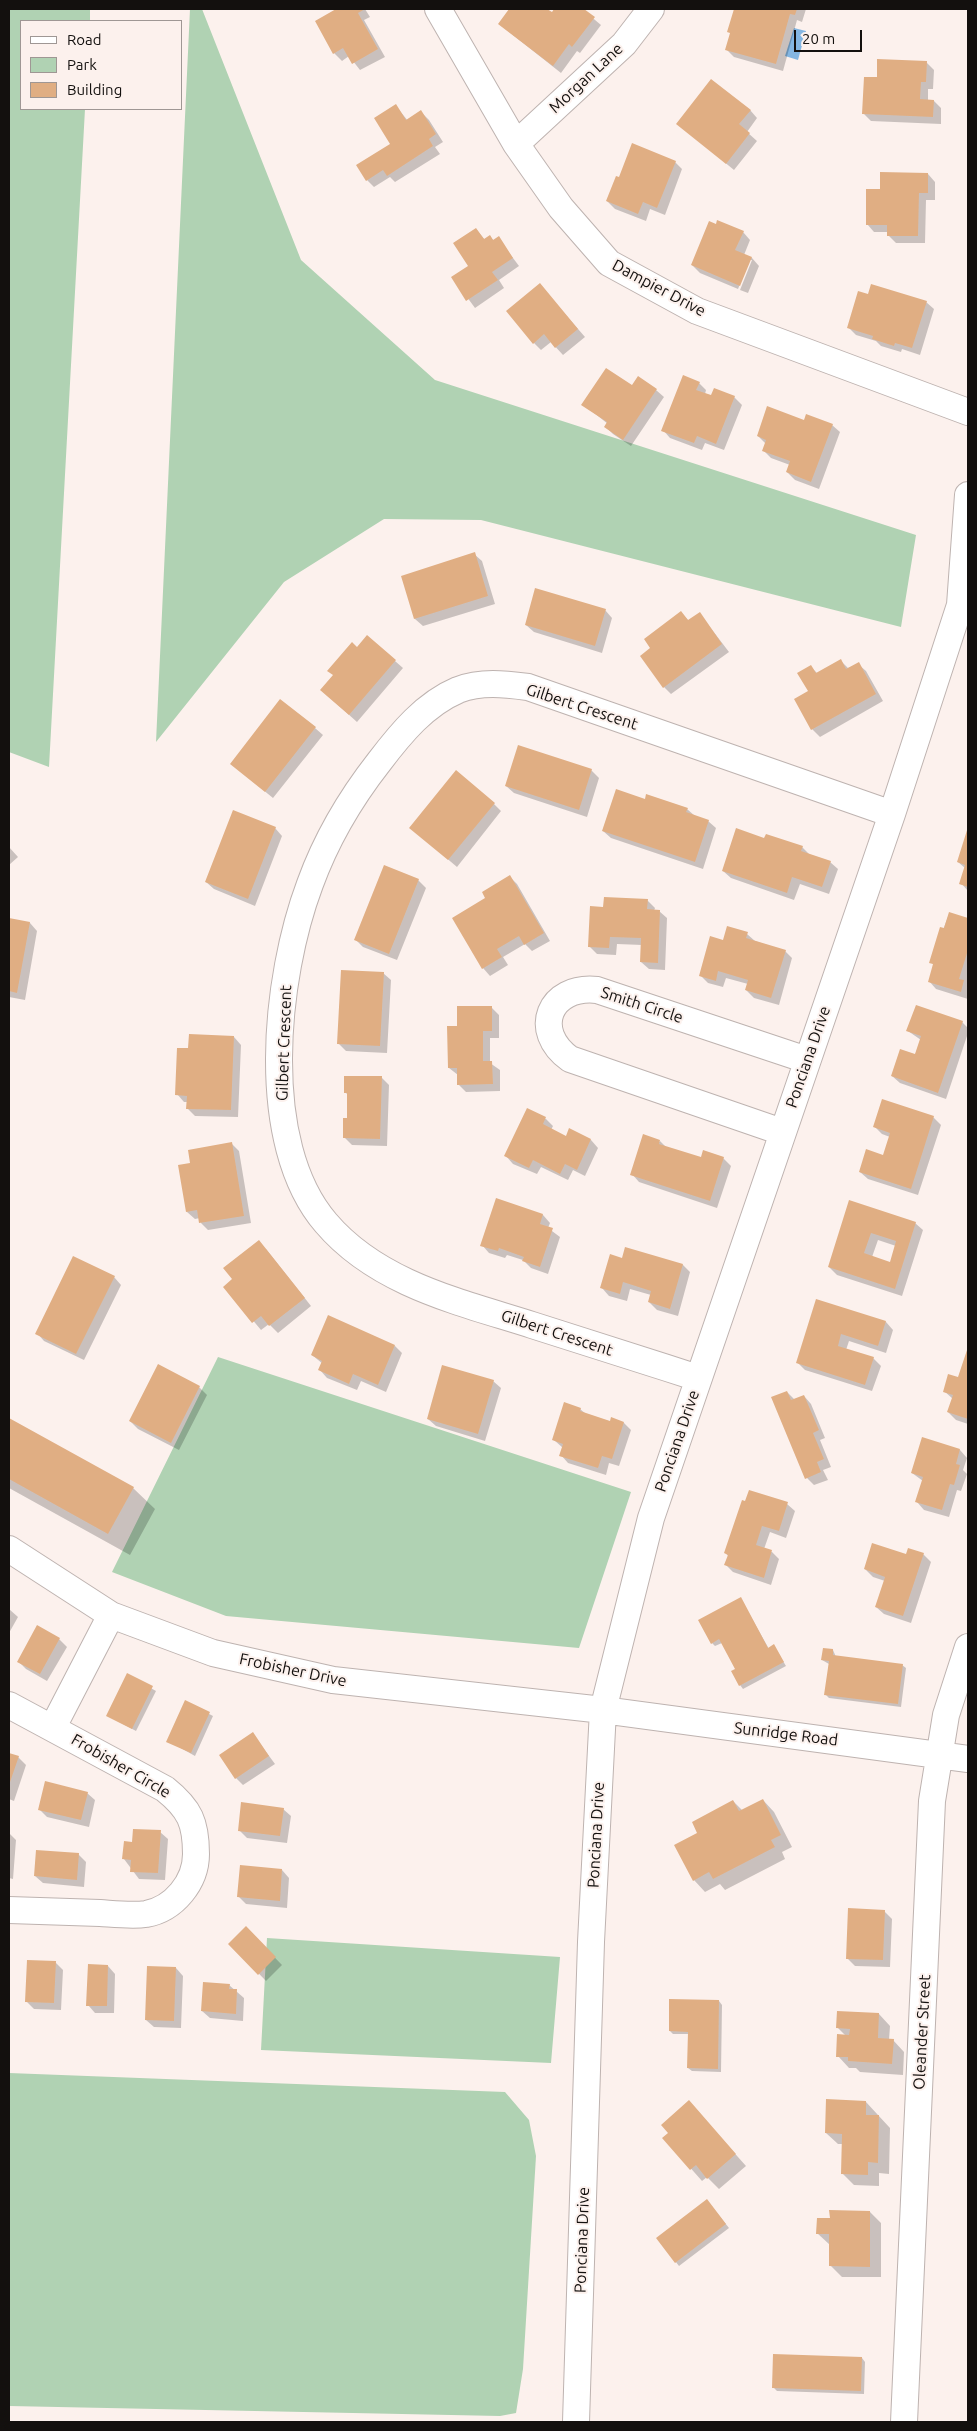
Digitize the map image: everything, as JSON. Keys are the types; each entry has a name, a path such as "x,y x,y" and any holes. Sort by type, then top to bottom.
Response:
{"street":[{"name":"Dampier Drive","path":"438,9 516,144 561,208 609,263 697,311 968,412"},
{"name":"Morgan Lane","path":"516,144 624,44 651,9"},
{"name":"Ponciana Drive","path":"576,2422 591,1942 603,1710 650,1518 964,606 968,495"},
{"name":"Gilbert Crescent","path":"698,1378 403,1282 349,1246 326,1224 310,1201 294,1168 286,1138 281,1103 280,1069 285,981 298,918 310,884 342,815 363,783 408,726 436,701 461,689 490,683 528,687 892,814"},
{"name":"Smith Circle","path":"782,1132 570,1059 558,1050 552,1041 548,1025 550,1014 557,1002 568,993 582,988 597,990 807,1060"},
{"name":"Frobisher Drive","path":"9,1549 111,1614 213,1653 333,1680 603,1710"},
{"name":"Frobisher Circle","path":"53,1727 111,1614"},
{"name":"Oleander Street","path":"904,2422 932,1802 946,1715 968,1647"},
{"name":"Frobisher Circle","path":"9,1705 53,1727 165,1789 177,1798 187,1810 194,1825 196,1860 192,1878 171,1902 146,1914 9,1910"},
{"name":"Sunridge Road","path":"603,1710 940,1753 968,1759"}],"green space":[{"path":"9,9 90,9 90,20 20,20 20,110 85,110 49,767 9,752"},
{"path":"190,9 202,9 301,260 435,380 916,535 901,627 481,520 384,519 284,582 156,742"},
{"path":"218,1357 631,1492 579,1648 226,1616 112,1572"},
{"path":"267,1938 560,1957 551,2063 261,2050"},
{"path":"9,2073 505,2092 529,2120 536,2156 523,2369 516,2413 500,2416 9,2406"}],"water":[{"path":"794,28 806,31 798,60 785,56"}],"building":[{"path":"336,9 365,9 358,13 378,49 352,64 343,48 333,54 315,21"},
{"path":"509,9 547,9 552,12 554,9 584,9 595,17 572,47 569,44 553,66 498,24"},
{"path":"734,9 797,9 795,15 790,14 776,64 725,50 730,33 727,32"},
{"path":"877,59 927,61 926,82 921,82 920,99 934,100 933,117 862,114 864,77 877,77"},
{"path":"711,79 751,110 739,124 750,133 726,164 676,124"},
{"path":"396,104 406,120 421,110 436,134 429,139 433,146 387,176 383,170 366,181 356,165 390,144 374,118"},
{"path":"632,143 676,161 657,208 643,202 638,214 606,201 616,176 619,177"},
{"path":"880,172 928,173 928,193 919,193 918,236 887,236 887,225 866,225 866,189 880,189"},
{"path":"717,220 744,231 735,250 752,257 740,286 691,265 709,221 716,224"},
{"path":"476,228 484,239 490,235 493,240 499,236 513,258 492,272 498,280 466,301 451,277 468,266 453,243"},
{"path":"540,283 578,329 555,348 544,334 533,344 506,311"},
{"path":"871,284 927,301 912,348 895,343 894,346 872,339 873,336 847,328 858,291 868,294"},
{"path":"606,368 632,385 638,376 657,389 623,440 604,427 607,422 581,405"},
{"path":"683,375 700,382 696,390 711,395 714,388 735,396 716,444 697,436 694,443 661,431"},
{"path":"767,406 804,420 806,414 833,424 811,482 786,472 790,461 762,451 766,440 757,436"},
{"path":"475,552 488,596 414,619 401,576"},
{"path":"535,588 606,609 595,646 525,625"},
{"path":"681,611 688,620 700,612 722,644 663,688 640,656 650,648 644,639"},
{"path":"367,635 396,660 349,715 320,690 333,675 327,671 352,642 357,647"},
{"path":"841,659 846,669 859,662 876,694 811,730 794,699 808,691 797,673 811,665 816,673"},
{"path":"280,699 316,727 265,792 230,764"},
{"path":"518,745 592,769 579,810 505,786"},
{"path":"456,770 495,803 448,860 409,828"},
{"path":"616,789 645,799 646,794 688,808 686,812 709,820 695,862 602,831"},
{"path":"233,810 276,827 248,899 205,882"},
{"path":"968,827 968,887 959,884 965,865 957,862"},
{"path":"736,828 764,838 766,834 803,846 801,851 831,861 822,887 792,877 787,893 722,871"},
{"path":"384,865 419,879 389,954 354,940"},
{"path":"510,875 544,933 524,945 519,936 497,949 502,957 482,969 452,918 485,898 482,892"},
{"path":"604,897 648,899 647,909 660,910 658,963 640,962 641,938 610,937 609,948 588,947 590,906 603,907"},
{"path":"949,912 968,918 968,950 959,979 964,980 961,992 928,982 933,964 929,963 940,927 944,928"},
{"path":"9,918 30,922 17,993 9,991"},
{"path":"727,926 748,932 746,938 786,950 771,998 745,990 748,980 718,971 716,981 699,976 710,936 723,940"},
{"path":"341,970 384,972 380,1046 337,1044"},
{"path":"916,1005 963,1021 938,1093 891,1076 900,1049 915,1054 921,1036 906,1031"},
{"path":"457,1006 492,1006 492,1031 483,1031 483,1061 492,1061 493,1084 457,1085 457,1068 448,1068 447,1026 457,1026"},
{"path":"189,1034 234,1036 231,1110 186,1109 187,1096 175,1095 177,1048 188,1048"},
{"path":"344,1076 382,1076 380,1139 343,1138 343,1118 347,1118 347,1093 344,1093"},
{"path":"882,1099 934,1116 911,1189 859,1172 866,1149 883,1155 890,1133 873,1127"},
{"path":"527,1108 546,1117 543,1124 566,1136 569,1128 591,1139 577,1170 565,1164 560,1174 533,1160 529,1168 504,1156"},
{"path":"643,1134 660,1140 659,1144 701,1157 703,1150 724,1157 710,1201 630,1175"},
{"path":"232,1142 244,1216 199,1223 197,1210 186,1212 178,1165 190,1163 188,1150"},
{"path":"496,1198 543,1214 540,1224 553,1228 540,1267 522,1261 524,1257 499,1248 498,1251 480,1246"},
{"path":"849,1200 916,1222 895,1289 828,1267","holes":["871,1233 896,1241 890,1262 864,1253"]},
{"path":"259,1240 305,1298 269,1326 261,1316 252,1323 223,1287 232,1279 223,1268"},
{"path":"625,1247 683,1264 670,1309 648,1302 651,1291 623,1282 620,1294 600,1288 610,1254 622,1258"},
{"path":"73,1256 115,1276 76,1354 35,1334"},
{"path":"816,1299 886,1321 878,1346 841,1334 838,1346 874,1357 865,1385 796,1363"},
{"path":"328,1315 395,1345 378,1385 353,1374 349,1384 318,1370 322,1361 311,1355"},
{"path":"968,1347 968,1419 947,1412 953,1395 943,1392 948,1374 958,1377"},
{"path":"158,1364 200,1386 171,1443 129,1421"},
{"path":"442,1365 494,1380 478,1434 427,1419"},
{"path":"787,1391 791,1400 804,1395 819,1430 813,1433 824,1459 817,1462 821,1472 805,1479 771,1397"},
{"path":"564,1402 581,1408 580,1411 610,1421 611,1417 624,1422 612,1459 602,1456 598,1468 559,1456 563,1444 552,1440"},
{"path":"9,1418 134,1487 108,1534 9,1479"},
{"path":"922,1437 960,1449 956,1464 960,1465 954,1485 950,1484 942,1510 915,1502 923,1477 911,1473"},
{"path":"749,1490 788,1502 779,1531 762,1526 756,1545 772,1550 764,1578 724,1565 728,1555 724,1553 742,1500 745,1501"},
{"path":"872,1543 906,1554 908,1548 924,1553 903,1616 875,1607 885,1577 864,1569"},
{"path":"741,1597 768,1648 774,1644 784,1662 739,1686 731,1671 735,1669 719,1639 711,1644 698,1620"},
{"path":"37,1625 60,1638 40,1674 17,1662"},
{"path":"823,1648 833,1649 833,1655 903,1664 898,1704 824,1695 829,1661 821,1660"},
{"path":"127,1673 153,1686 132,1729 106,1716"},
{"path":"185,1700 210,1712 191,1753 166,1742"},
{"path":"253,1732 269,1756 235,1779 219,1755"},
{"path":"9,1753 19,1756 9,1785"},
{"path":"45,1781 88,1792 81,1820 38,1810"},
{"path":"763,1799 781,1835 771,1840 775,1847 713,1879 709,1872 693,1881 674,1845 697,1833 692,1822 733,1800 739,1811"},
{"path":"241,1802 284,1808 280,1836 238,1831"},
{"path":"133,1829 161,1830 158,1873 130,1872 131,1860 122,1859 124,1841 132,1842"},
{"path":"36,1850 79,1853 77,1880 34,1876"},
{"path":"240,1865 282,1869 280,1901 237,1897"},
{"path":"848,1908 885,1910 883,1960 846,1959"},
{"path":"246,1926 276,1957 258,1975 228,1944"},
{"path":"27,1960 56,1961 54,2003 25,2002"},
{"path":"88,1964 108,1965 107,2006 86,2006"},
{"path":"147,1966 176,1967 174,2021 145,2020"},
{"path":"203,1982 230,1984 229,1989 237,1989 236,2014 201,2011"},
{"path":"669,1999 719,2000 718,2069 687,2068 688,2032 669,2031"},
{"path":"837,2011 879,2013 878,2038 894,2039 892,2064 848,2061 848,2057 836,2057 837,2034 849,2035 850,2029 836,2028"},
{"path":"826,2099 866,2101 866,2115 879,2115 878,2163 868,2162 868,2175 841,2174 842,2134 825,2133"},
{"path":"689,2100 736,2154 707,2179 696,2165 690,2170 662,2138 668,2133 661,2125"},
{"path":"707,2199 726,2224 675,2263 656,2238"},
{"path":"829,2210 870,2211 870,2267 829,2266 829,2234 816,2234 817,2218 830,2218"},
{"path":"773,2354 862,2357 861,2391 772,2388"}]}
